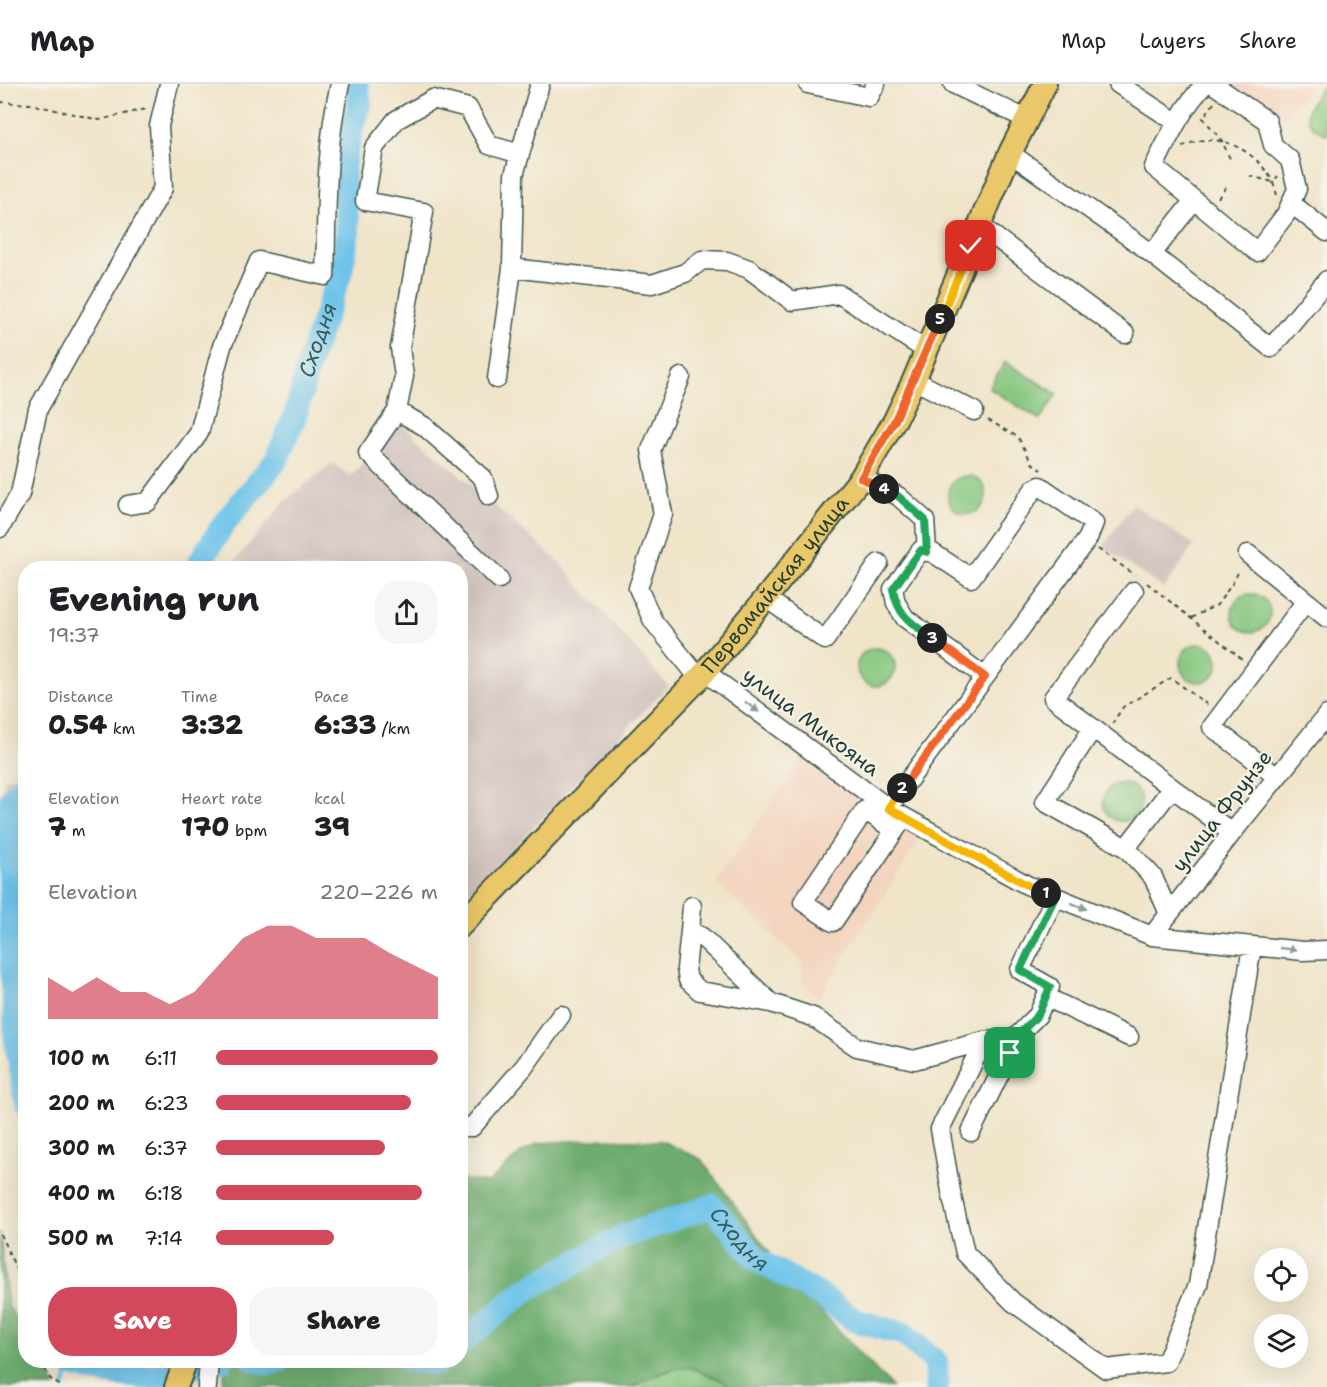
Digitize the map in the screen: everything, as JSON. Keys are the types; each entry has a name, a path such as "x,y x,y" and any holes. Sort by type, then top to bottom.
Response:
{"main road":[{"name":"Первомайская улица","path":"468,918 702,675 861,478 895,420 914,380 1010,153 1045,84"},
{"path":"176,1387 183,1368"}],"street":[{"path":"0,528 20,494 38,409 163,188 159,126 169,84"},
{"path":"128,505 148,502 199,433 222,346 259,261 325,276 327,195 334,107 340,84"},
{"path":"497,379 512,268 514,175 540,84"},
{"path":"808,84 869,97 876,84"},
{"path":"953,84 1026,119"},
{"path":"1118,84 1176,122"},
{"path":"1205,84 1192,97 1176,122 1154,167 1257,252 1286,214 1284,201"},
{"path":"1215,91 1267,121 1273,145 1290,160 1297,189 1284,201"},
{"path":"499,579 368,453 397,411 404,376 400,348 424,212 365,201 374,148 396,120 433,99 468,108 489,145 520,154"},
{"path":"1010,153 1152,254 1271,348 1327,280"},
{"path":"1152,254 1194,200"},
{"path":"1284,201 1327,232"},
{"path":"980,225 1125,334"},
{"path":"512,268 652,284 685,273 702,260 727,261 749,269 792,301 839,294 927,351"},
{"name":"улица Микояна","path":"681,377 651,450 663,514 638,588 653,621 702,675 895,818 1027,885 1152,936 1303,951 1327,950"},
{"path":"914,380 974,411"},
{"path":"397,411 424,426 483,478 489,496"},
{"path":"861,478 898,496 925,520 927,552"},
{"path":"895,818 865,810 803,902 833,922 895,818 985,677 1088,538 1094,524 1040,486 1034,489 971,579 933,554 921,550 893,589 896,603 905,618 985,677"},
{"path":"1248,554 1327,618"},
{"path":"766,598 825,640 879,563"},
{"path":"1141,587 1053,698 1232,833"},
{"path":"1277,777 1212,727 1306,601"},
{"name":"улица Фрунзе","path":"1152,936 1327,715"},
{"path":"1098,732 1045,802 1126,848 1153,877 1169,914"},
{"path":"1126,848 1172,788"},
{"path":"971,1132 1010,1053 1014,1039 1038,1015 1050,987 1020,970 1055,897"},
{"path":"692,906 686,969 688,980 700,991 771,1003 813,1017 857,1047 915,1060 984,1041 1014,1039"},
{"path":"690,932 702,938 771,1003"},
{"path":"984,1041 940,1129 965,1253 1013,1302 1106,1369 1166,1362 1198,1285 1252,946"},
{"path":"1046,997 1129,1036"},
{"path":"468,1127 472,1127 524,1067 561,1015"},
{"path":"207,1386 208,1368"}],"path":[{"path":"1215,91 1203,118 1222,141 1231,160"},
{"path":"0,102 30,104 99,120 164,106"},
{"path":"1175,153 1184,145 1198,141 1222,141 1249,153 1259,162 1284,201"},
{"path":"1273,182 1283,170"},
{"path":"1250,176 1273,182"},
{"path":"1216,200 1227,186"},
{"path":"1191,618 1217,605 1232,584 1248,554"},
{"path":"1141,587 1191,618 1255,670"},
{"path":"1098,732 1123,707 1171,678 1221,715"},
{"path":"0,1234 18,1273"},
{"path":"45,1368 45,1373 53,1382 64,1387"}],"shaded area":[{"path":"1230,84 1312,84 1286,117"},
{"path":"398,421 558,561 668,686 468,896 468,561 235,561 286,500 332,463 351,476"},
{"path":"1133,504 1194,545 1164,589 1103,547"},
{"path":"803,757 898,824 922,836 819,997 802,985 802,962 716,882"},
{"path":"18,776 18,891 0,846 0,801 6,778"},
{"path":"51,1368 169,1368 162,1387 121,1387 91,1383"}],"green space":[{"path":"1327,84 1327,135 1317,130 1307,118 1309,106"},
{"path":"1005,362 1057,394 1040,420 989,388"},
{"path":"967,476 980,482 986,495 980,508 967,514 954,508 948,495 954,482"},
{"path":"1251,594 1264,600 1270,613 1264,626 1251,632 1238,626 1232,613 1238,600"},
{"path":"1199,644 1212,650 1218,663 1212,676 1199,682 1186,676 1180,663 1186,650"},
{"path":"876,648 889,654 895,667 889,680 876,686 863,680 857,667 863,654"},
{"path":"1122,783 1135,789 1141,802 1135,815 1122,821 1109,815 1103,802 1109,789"},
{"path":"603,1139 662,1141 701,1159 782,1270 892,1387 730,1387 710,1375 681,1367 632,1387 226,1387 223,1382 226,1368 468,1368 468,1180 488,1183 522,1152 538,1143"},
{"path":"0,1233 8,1305 18,1322 18,1368 45,1368 56,1387 0,1387"},
{"path":"685,1366 724,1381 730,1387 632,1387 644,1379"}],"waterway":[{"name":"Сходня","path":"200,561 225,522 276,461 296,413 310,359 341,271 348,232 343,166 360,105 357,84"},
{"name":"Сходня","path":"18,792 9,803 11,939 18,1052"},
{"name":"Сходня","path":"468,1337 526,1290 621,1237 712,1206 757,1260 820,1295 854,1320 904,1334 936,1362 937,1387"},
{"path":"64,1387 70,1368"},
{"name":"Сходня","path":"84,1368 150,1378 190,1368"}],"route":[{"path":"971,246 914,380 895,420 861,478 898,496 925,520 927,552 921,550 893,589 896,603 905,618 985,677 888,808 1027,885 1055,897 1020,970 1050,987 1038,1015 1014,1039 1010,1053"}]}
